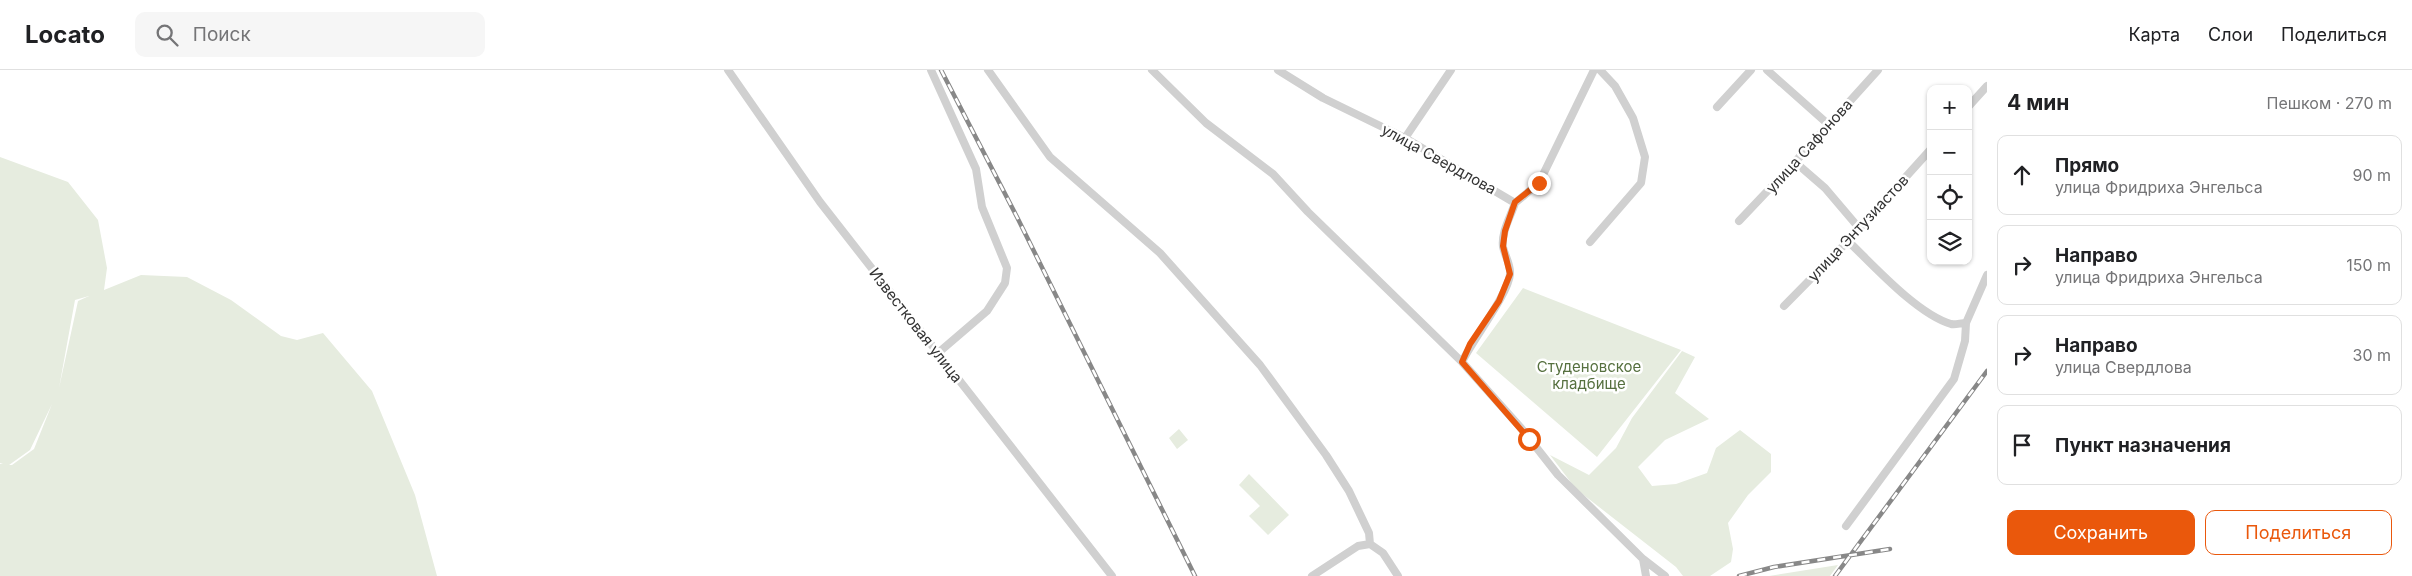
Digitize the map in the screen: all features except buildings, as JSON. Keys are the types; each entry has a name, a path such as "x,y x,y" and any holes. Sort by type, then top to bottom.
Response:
{"street":[{"name":"Известковая улица","path":"728,70 820,202 1112,576"},
{"path":"930,70 976,169 982,207 1007,268 1005,283 987,311 938,353"},
{"path":"988,70 1050,157 1160,253 1260,365 1326,455 1349,491 1369,533 1370,544"},
{"path":"1152,70 1206,124 1273,174 1315,219 1462,362 1521,428 1558,475 1643,559 1665,576"},
{"name":"улица Свердлова","path":"1278,70 1323,98 1406,138 1515,202"},
{"path":"1406,138 1452,70"},
{"path":"1462,362 1470,344 1499,301 1510,274 1503,246 1505,231 1515,202 1539,183 1594,70"},
{"path":"1590,242 1641,183 1645,157 1633,118 1615,86 1600,70"},
{"path":"1717,108 1751,70"},
{"path":"1767,70 1829,124"},
{"name":"улица Сафонова","path":"1740,221 1878,70"},
{"path":"1972,103 1987,86"},
{"name":"улица Энтузиастов","path":"1784,306 1848,241 1927,153"},
{"path":"1795,162 1825,188 1859,228"},
{"path":"1848,241 1895,286 1934,316 1952,324 1966,323"},
{"path":"1846,526 1954,378 1965,341 1966,323 1987,275"},
{"path":"1312,576 1358,546 1370,544 1383,552 1398,576"},
{"path":"1643,559 1646,576"}],"green space":[{"path":"0,157 68,182 98,220 107,268 104,290 141,275 187,277 231,300 281,336 297,340 323,333 372,391 415,495 437,576 0,576 0,464 3,464 0,463","holes":["89,296 78,301 59,388 75,300","52,404 34,449 12,465 9,465 30,450"]},
{"name":"Студеновское кладбище","path":"1523,288 1681,350 1597,457 1476,353"},
{"path":"1682,351 1695,357 1675,393 1709,419 1665,440 1638,467 1652,486 1676,484 1707,473 1716,448 1740,430 1771,454 1771,472 1748,495 1728,523 1733,549 1731,562 1710,576 1683,576 1676,567 1576,489 1550,455 1589,475 1616,448 1632,418"},
{"path":"1179,429 1188,440 1177,449 1169,438"},
{"path":"1249,474 1289,515 1268,535 1249,516 1260,506 1239,485"},
{"path":"1838,565 1830,576 1769,576"}],"railway":[{"path":"941,70 1017,217 1195,576"},
{"path":"1835,576 1987,371"},
{"path":"1739,576 1774,567 1890,549"}],"route":[{"path":"1529,439 1462,362 1470,344 1499,301 1510,274 1503,246 1505,231 1515,202 1539,183"}]}
